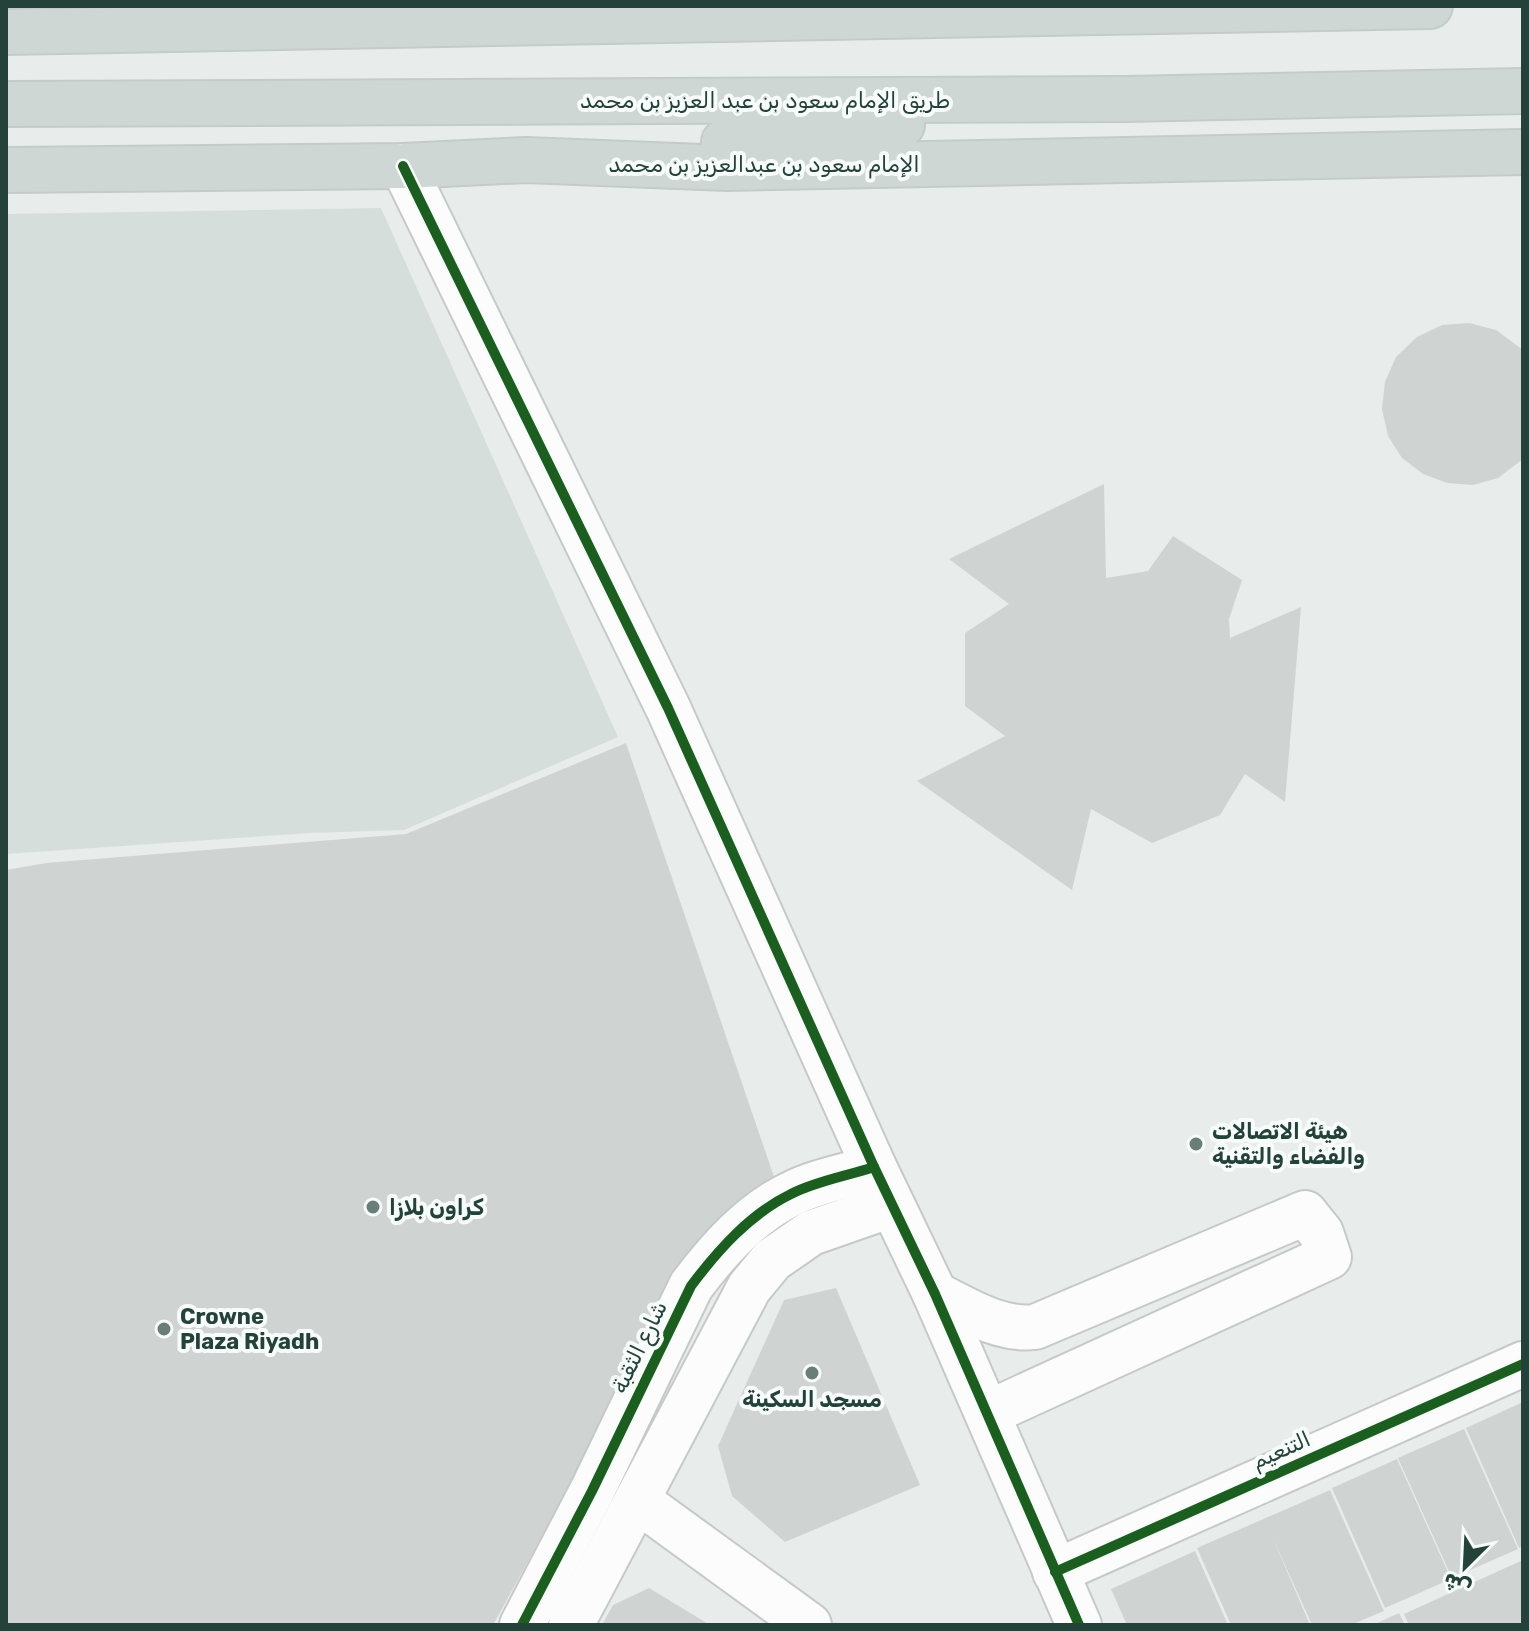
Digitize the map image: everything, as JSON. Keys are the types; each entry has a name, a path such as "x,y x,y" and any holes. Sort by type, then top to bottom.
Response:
{"main road":[{"path":"6,32 1430,6"},
{"name":"طريق الإمام سعود بن عبد العزيز بن محمد","path":"6,104 1125,99 1523,91"},
{"path":"526,160 883,127 1125,99"},
{"name":"الإمام سعود بن عبدالعزيز بن محمد","path":"6,170 403,166 526,160 727,168 1523,152"}],"street":[{"path":"403,166 668,708 882,1186 935,1294 1079,1625"},
{"path":"571,1625 749,1288 772,1260 882,1186"},
{"name":"شارع الثقبة","path":"522,1625 592,1491 691,1286 701,1273 745,1225 791,1194 882,1186"},
{"path":"935,1294 996,1323 1019,1329 1035,1327 1305,1213 1321,1233 1329,1257 988,1413"},
{"name":"التنعيم","path":"1055,1572 1523,1364"},
{"path":"637,1500 809,1625"}],"shaded area":[{"path":"381,208 618,737 404,830 310,833 6,854 6,214"}],"building":[{"path":"1469,323 1496,330 1523,350 1523,459 1498,478 1473,485 1447,483 1423,474 1402,458 1388,436 1382,409 1385,382 1396,357 1417,337 1442,325"},
{"path":"1104,484 1106,578 1148,571 1173,536 1242,580 1229,619 1230,638 1301,607 1285,802 1245,774 1220,815 1152,843 1091,809 1072,890 917,781 1005,736 965,706 965,633 1009,604 949,559"},
{"name":"كراون بلازا","path":"626,743 774,1177 707,1237 493,1625 6,1625 6,870 46,863 406,834"},
{"name":"مسجد السكينة","path":"836,1288 920,1485 785,1542 732,1496 718,1446 784,1300"},
{"path":"1523,1402 1523,1546 1519,1548 1466,1428"},
{"path":"1464,1429 1518,1549 1452,1578 1398,1458"},
{"path":"1397,1459 1451,1579 1385,1608 1332,1488"},
{"path":"1330,1490 1384,1611 1351,1625 1312,1625 1272,1536 1310,1625 1231,1625 1197,1548"},
{"path":"1195,1551 1228,1625 1127,1625 1111,1589"},
{"path":"1523,1560 1523,1625 1409,1625 1404,1614"},
{"path":"649,1588 710,1625 602,1625 613,1605"},
{"path":"1399,1613 1405,1625 1373,1625"}],"cycle path":[{"path":"403,166 668,708 874,1167 935,1294 1079,1625"},
{"path":"522,1625 592,1491 691,1286 736,1234 776,1202 811,1186 874,1167"},
{"path":"1055,1572 1523,1364"}],"place":[{"name":"هيئة الاتصالات والفضاء والتقنية","path":"1196,1144"},
{"name":"كراون بلازا","path":"373,1207"},
{"name":"Crowne Plaza Riyadh","path":"164,1329"},
{"name":"مسجد السكينة","path":"812,1373"}]}
